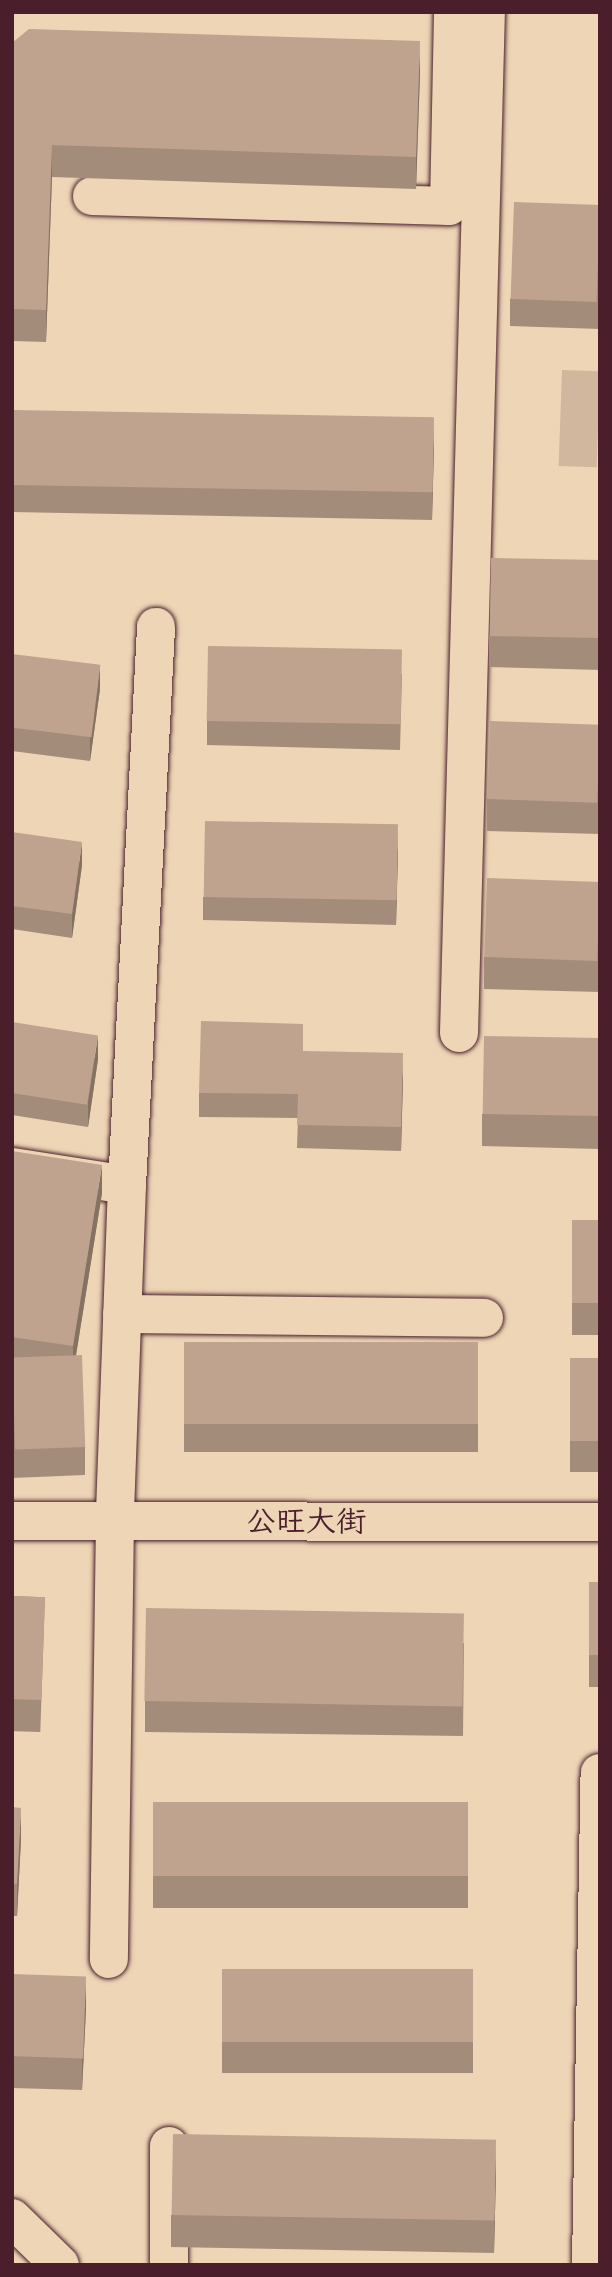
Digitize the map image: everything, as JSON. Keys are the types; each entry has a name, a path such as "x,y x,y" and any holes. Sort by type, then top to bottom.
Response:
{"street":[{"path":"92,196 449,206 453,12"},
{"path":"459,1033 486,12"},
{"path":"109,1959 115,1520 122,1314 156,626"},
{"path":"12,1167 127,1185"},
{"path":"122,1314 484,1318"},
{"name":"公旺大街","path":"12,1521 600,1522"},
{"path":"591,2265 600,1773"},
{"path":"169,2146 169,2265"},
{"path":"12,2218 60,2265"}],"shaded area":[{"path":"562,370 600,371 597,467 559,466"}],"building":[{"path":"29,29 420,41 416,157 52,145 46,310 12,309 12,43"},
{"path":"514,202 600,205 597,302 511,299"},
{"path":"12,410 434,417 433,492 12,485"},
{"path":"491,558 600,560 599,638 490,636"},
{"path":"208,646 402,649 401,724 207,721"},
{"path":"12,654 100,665 91,737 12,728"},
{"path":"490,721 600,725 597,803 487,799"},
{"path":"205,821 398,824 397,900 204,897"},
{"path":"12,832 82,842 72,914 12,906"},
{"path":"487,878 600,882 597,961 484,957"},
{"path":"201,1021 303,1024 303,1051 403,1053 401,1127 297,1125 298,1094 199,1093"},
{"path":"12,1022 98,1036 87,1105 12,1093"},
{"path":"484,1036 600,1038 599,1116 483,1114"},
{"path":"12,1151 102,1165 73,1346 12,1337"},
{"path":"572,1220 600,1220 600,1303 572,1303"},
{"path":"184,1342 478,1342 478,1424 184,1424"},
{"path":"82,1355 85,1447 15,1449 12,1357"},
{"path":"570,1358 600,1358 600,1441 570,1441"},
{"path":"589,1582 600,1582 600,1655 589,1655"},
{"path":"12,1596 45,1597 41,1700 12,1699"},
{"path":"146,1608 464,1614 462,1707 144,1701"},
{"path":"153,1802 468,1802 468,1876 153,1876"},
{"path":"12,1807 21,1808 17,1884 12,1884"},
{"path":"222,1969 473,1969 473,2042 222,2042"},
{"path":"12,1974 86,1977 83,2059 12,2056"},
{"path":"598,2087 600,2087 599,2167"},
{"path":"173,2134 496,2140 495,2221 172,2215"}]}
